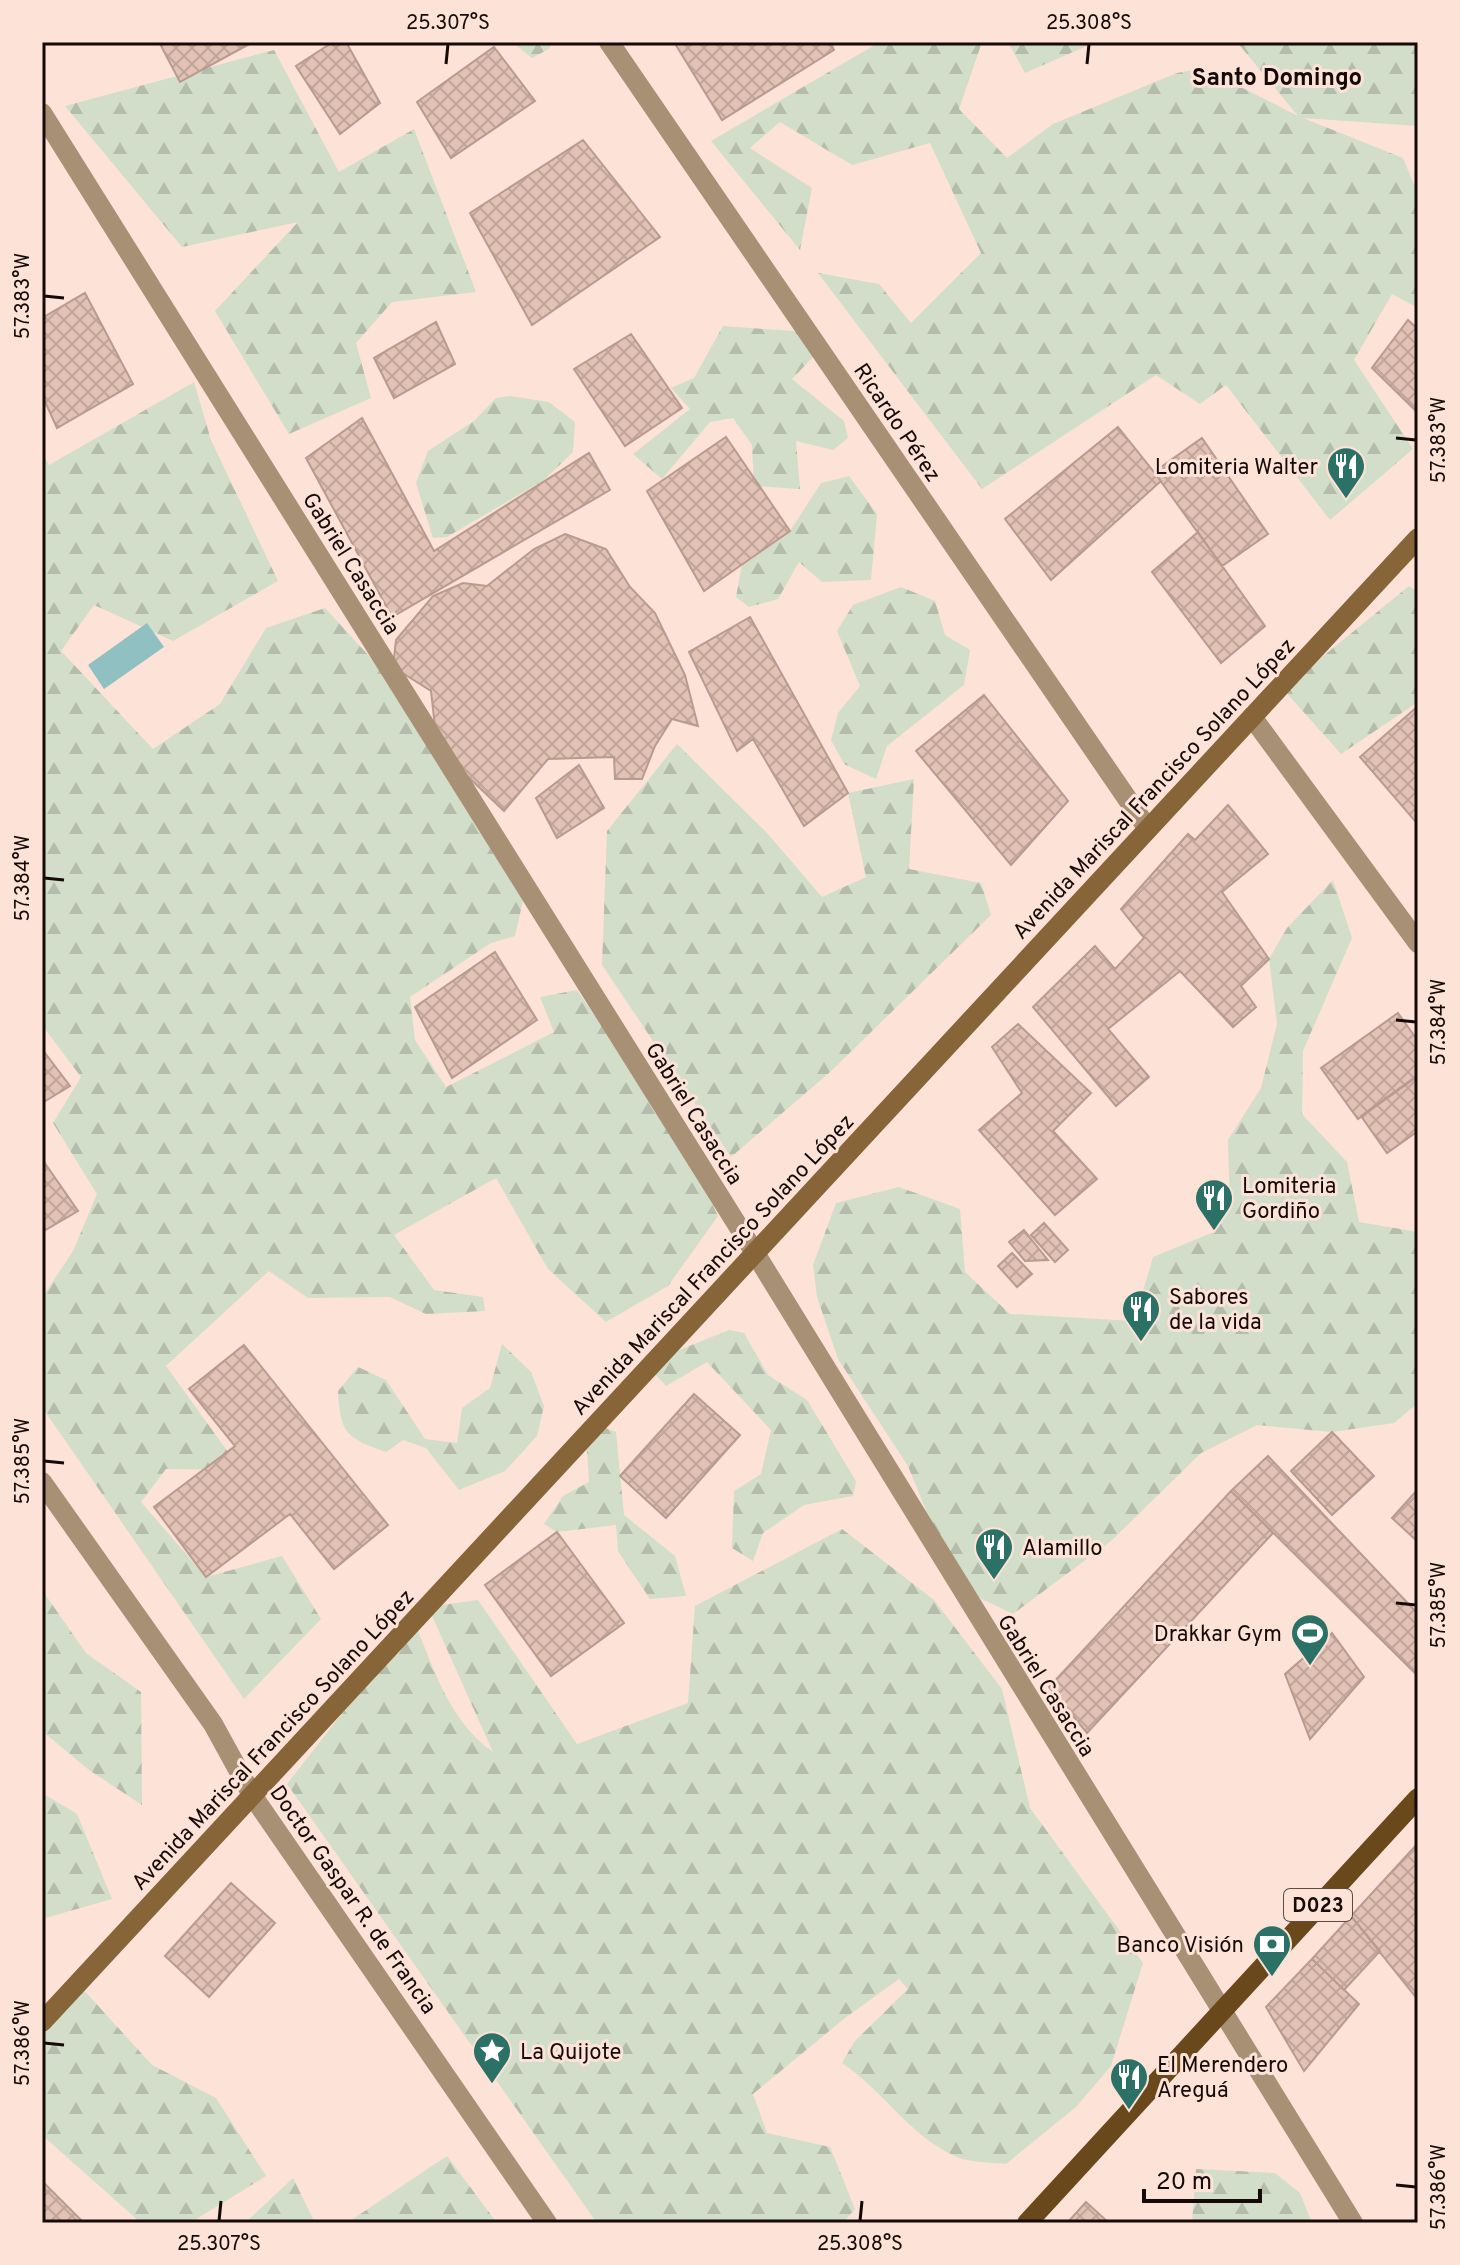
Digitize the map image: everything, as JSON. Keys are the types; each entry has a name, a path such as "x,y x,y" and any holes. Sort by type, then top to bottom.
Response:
{"main road":[{"name":"D023","path":"1027,2223 1418,1798"}],"street":[{"name":"Ricardo Pérez","path":"609,42 1148,829"},
{"name":"Gabriel Casaccia","path":"42,113 755,1253 1219,2011 1353,2223"},
{"name":"Avenida Mariscal Francisco Solano López","path":"42,2022 1418,538"},
{"path":"1252,717 1418,943"},
{"name":"Doctor Gaspar R. de Francia","path":"42,1482 213,1724 252,1795 547,2223"}],"green space":[{"path":"512,42 552,42 549,49 532,58"},
{"path":"873,42 982,42 959,109 1007,158 1053,124 1177,73 1203,68 1298,116 1237,42 1418,42 1418,126 1303,118 1403,158 1418,194 1418,308 1392,294 1354,360 1413,449 1330,520 1226,385 1200,404 1156,375 982,489 818,273 879,284 911,323 981,253 930,143 852,165 780,122 750,148 812,188 800,250 711,141 873,46"},
{"path":"1008,42 1096,42 1025,73"},
{"path":"274,50 339,172 414,129 476,292 392,302 356,343 371,398 289,434 215,311 298,222 182,247 65,106"},
{"path":"723,326 806,332 814,356 792,379 844,421 848,438 833,450 796,441 800,489 754,486 752,445 733,418 710,422 662,479 633,454 690,409 671,388 694,378"},
{"path":"194,382 211,440 278,581 173,641 94,605 61,651 153,749 220,704 266,628 325,608 414,705 524,896 515,936 491,943 410,997 415,1040 446,1087 554,1032 540,997 577,990 686,1149 718,1216 668,1286 606,1322 548,1269 496,1178 394,1235 434,1290 483,1297 485,1311 426,1314 390,1297 308,1298 269,1271 166,1366 241,1470 166,1469 141,1502 206,1577 282,1556 321,1619 244,1699 42,1407 42,1298 73,1251 97,1194 53,1123 81,1077 42,1025 42,452 49,465"},
{"path":"510,396 549,402 575,422 573,452 544,480 447,537 433,538 416,483 428,451 474,421 496,398"},
{"path":"849,476 877,514 871,580 822,582 799,562 778,599 749,607 736,597 744,553 790,531 821,483"},
{"path":"1409,586 1418,592 1418,702 1341,754 1283,689"},
{"path":"901,587 935,601 945,635 970,650 964,685 887,746 876,779 844,764 831,740 838,713 860,686 837,631 853,605"},
{"path":"677,744 768,834 822,897 866,877 848,793 914,779 909,869 981,883 991,915 829,1073 731,1157 602,965 607,831"},
{"path":"1333,880 1352,938 1303,1051 1302,1114 1347,1162 1359,1222 1418,1232 1418,1403 1394,1423 1332,1432 1257,1425 1201,1453 1111,1541 1013,1614 957,1587 908,1466 838,1359 817,1297 813,1265 836,1203 899,1187 960,1209 965,1272 1010,1314 1134,1321 1153,1257 1214,1232 1230,1206 1228,1140 1261,1088 1277,1024 1269,959 1287,928"},
{"path":"729,1330 744,1333 768,1375 807,1400 856,1481 853,1496 804,1505 763,1533 753,1561 732,1548 734,1491 761,1474 771,1430 707,1362 666,1386 655,1374 657,1359"},
{"path":"502,1344 531,1372 544,1406 537,1436 505,1471 459,1490 426,1448 403,1440 386,1452 354,1438 344,1425 338,1391 358,1367 386,1380 425,1439 457,1443 462,1408 490,1388"},
{"path":"600,1426 616,1432 624,1515 675,1556 686,1596 650,1599 618,1551 616,1525 557,1532 544,1524 563,1496 589,1482 586,1434"},
{"path":"842,1529 934,1600 1002,1689 1030,1808 1143,1963 1111,2066 1076,2107 1006,2164 957,2157 925,2137 842,2063 854,2042 908,1989 899,1979 845,2018 753,2094 767,2133 830,2147 855,2209 843,2223 597,2223 287,1784 414,1621 454,1710 493,1752 428,1607 478,1600 577,1744 688,1703 695,1606"},
{"path":"42,1590 86,1653 141,1692 142,1805 89,1770 42,1731"},
{"path":"42,1793 77,1814 112,1899 42,1919"},
{"path":"81,1987 152,2065 216,2098 266,2176 190,2223 141,2223 42,2135 42,2026"},
{"path":"447,2156 497,2223 347,2223"},
{"path":"1196,2169 1275,2173 1300,2193 1312,2223 1192,2223"},
{"path":"293,2178 315,2223 245,2223"}],"water":[{"path":"147,623 164,647 104,689 88,665"}],"building":[{"path":"159,42 253,42 180,82"},
{"path":"333,42 346,42 380,103 340,134 296,66"},
{"path":"674,42 830,42 834,50 722,120"},
{"path":"494,47 535,101 451,158 417,102"},
{"path":"583,140 660,237 532,325 470,213"},
{"path":"85,293 133,384 57,428 42,395 42,318"},
{"path":"1408,320 1418,329 1418,413 1372,368"},
{"path":"436,322 455,364 394,398 374,358"},
{"path":"631,334 682,408 625,446 574,369"},
{"path":"362,418 434,551 589,453 610,490 392,617 306,458"},
{"path":"1118,427 1161,481 1051,580 1005,519"},
{"path":"726,437 790,531 704,591 647,491"},
{"path":"1202,438 1268,534 1222,566 1154,472"},
{"path":"1198,532 1265,626 1221,663 1152,572"},
{"path":"565,534 606,549 630,587 655,613 685,675 698,726 672,719 655,746 642,779 615,779 614,757 548,759 504,811 462,771 435,727 431,691 393,667 396,640 433,596 463,583 487,586 534,549"},
{"path":"750,617 848,793 804,826 753,739 737,751 689,652"},
{"path":"984,695 1068,801 1011,865 916,751"},
{"path":"1418,706 1418,819 1415,821 1360,757"},
{"path":"579,765 604,808 557,838 536,798"},
{"path":"1228,805 1268,854 1222,892 1269,959 1241,986 1256,1007 1233,1027 1180,971 1108,1029 1149,1077 1116,1106 1033,1007 1095,946 1115,969 1144,938 1121,909 1188,834 1195,840"},
{"path":"495,952 537,1020 452,1078 415,1007"},
{"path":"1398,1013 1418,1041 1418,1076 1358,1119 1321,1068"},
{"path":"1018,1024 1091,1093 1053,1131 1097,1179 1055,1215 979,1130 1022,1093 992,1047"},
{"path":"42,1049 70,1086 42,1103"},
{"path":"1418,1075 1418,1131 1387,1153 1361,1116"},
{"path":"42,1159 78,1211 42,1232"},
{"path":"1044,1223 1068,1250 1055,1262 1031,1235"},
{"path":"1024,1230 1048,1260 1025,1261 1009,1242"},
{"path":"1012,1253 1032,1274 1017,1287 998,1266"},
{"path":"244,1345 388,1525 334,1569 290,1514 206,1577 154,1507 235,1446 189,1389"},
{"path":"694,1394 740,1435 666,1518 620,1476"},
{"path":"1332,1432 1374,1476 1332,1515 1291,1471"},
{"path":"1268,1456 1418,1614 1418,1676 1231,1491"},
{"path":"1418,1489 1418,1542 1392,1518"},
{"path":"1231,1491 1273,1533 1087,1733 1049,1687"},
{"path":"557,1532 624,1623 551,1676 485,1585"},
{"path":"1332,1633 1364,1677 1310,1739 1285,1674"},
{"path":"1418,1843 1418,2000 1351,1916"},
{"path":"231,1883 275,1923 209,1997 165,1956"},
{"path":"1351,1916 1380,1951 1344,1990 1312,1959"},
{"path":"1312,1959 1359,2004 1304,2071 1266,2007"},
{"path":"42,2181 84,2223 42,2223"},
{"path":"1086,2202 1109,2223 1067,2223"}],"place":[{"name":"Lomiteria Walter","path":"1346,500"},
{"name":"Lomiteria Gordiño","path":"1214,1232"},
{"name":"Sabores de la vida","path":"1141,1343"},
{"name":"Alamillo","path":"994,1581"},
{"name":"Drakkar Gym","path":"1310,1667"},
{"name":"Banco Visión","path":"1272,1978"},
{"name":"La Quijote","path":"492,2085"},
{"name":"El Merendero Areguá","path":"1129,2111"}],"district":[{"name":"Santo Domingo","path":"1277,77"}]}
